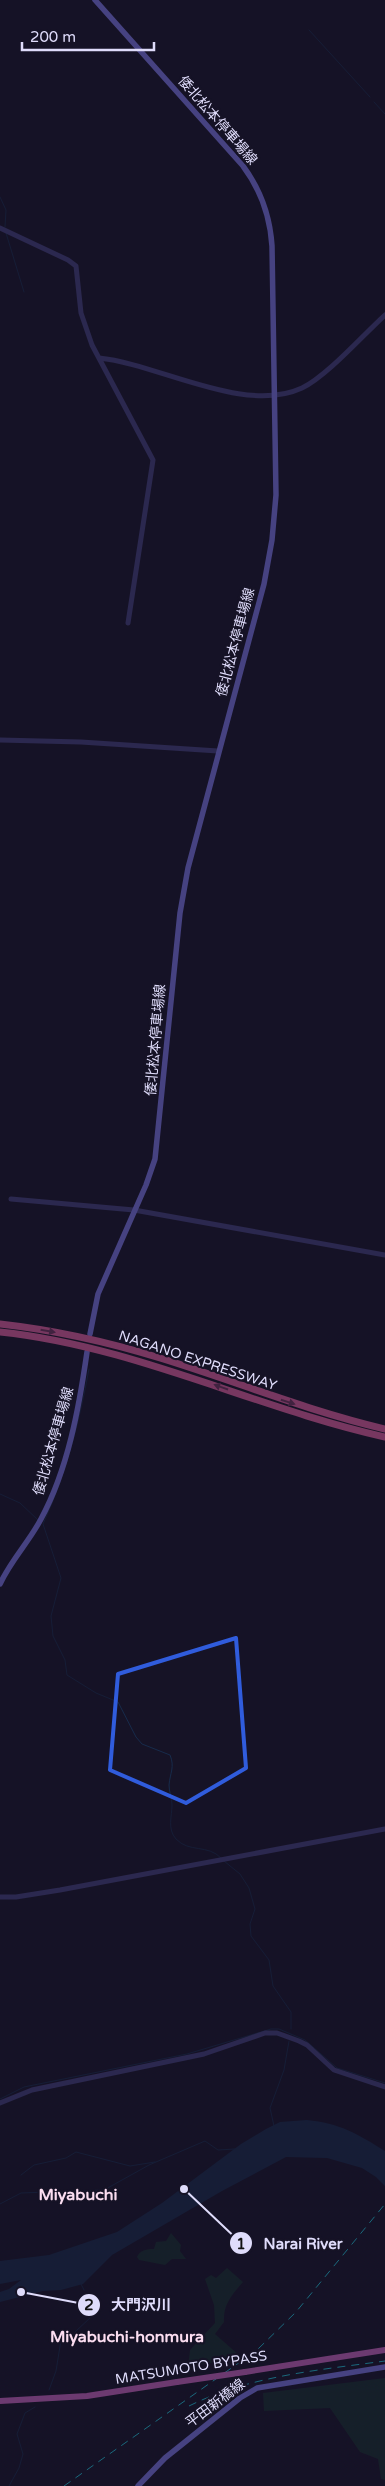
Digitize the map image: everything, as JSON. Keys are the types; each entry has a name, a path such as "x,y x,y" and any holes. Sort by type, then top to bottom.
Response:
{"highway":[{"name":"NAGANO EXPRESSWAY","path":"0,1324 61,1334 127,1349 322,1413 385,1429"},
{"name":"NAGANO EXPRESSWAY","path":"0,1332 70,1343 158,1366 304,1415 385,1437"},
{"path":"0,1337 70,1343"},
{"name":"MATSUMOTO BYPASS","path":"0,2401 87,2396 385,2350"}],"main road":[{"name":"倭北松本停車場線","path":"90,1334 98,1294 155,1159 181,903 218,751 264,584 272,540 276,495 272,246 268,216 259,192 242,166 95,0"},
{"name":"倭北松本停車場線","path":"0,1584 41,1518 53,1493 74,1423 87,1352"},
{"name":"平田新橋線","path":"138,2486 165,2458 240,2398 257,2388 385,2367"}],"street":[{"path":"0,228 68,260 76,266 81,313 99,358 154,460 128,623"},
{"path":"99,358 154,370 225,392 274,395 303,387 318,378 385,315"},
{"path":"0,740 81,742 218,751"},
{"path":"11,1199 134,1210 385,1255"},
{"path":"0,1897 16,1897 60,1890 385,1829"},
{"path":"0,2103 32,2090 204,2054 265,2033 277,2033 299,2041 334,2070 385,2087"}],"highlighted area":[{"path":"236,1638 246,1768 186,1803 110,1770 118,1674"}],"green space":[{"path":"171,2233 181,2245 180,2251 186,2259 172,2259 165,2265 139,2260 137,2257 142,2251 154,2249 156,2242 166,2241"},
{"path":"227,2268 243,2282 229,2300 225,2310 224,2322 215,2334 239,2355 239,2358 188,2367 190,2350 215,2323 214,2305 205,2279 211,2275 216,2278"},
{"path":"385,2378 385,2480 381,2479 378,2459 360,2452 330,2408 264,2411 263,2393"}],"water":[{"path":"318,2121 348,2130 385,2151 385,2186 376,2177 362,2168 327,2158 286,2157 222,2191 112,2255 83,2284 61,2290 43,2291 0,2302 0,2292 9,2289 21,2280 0,2284 0,2261 49,2255 117,2232 162,2203 241,2144 266,2129 280,2122"}],"waterway":[{"path":"309,30 370,97"},
{"path":"374,102 385,114"},
{"path":"0,197 6,210 5,227"},
{"path":"6,233 24,292"},
{"path":"89,1369 71,1448 43,1524 61,1578 51,1616 53,1636 65,1660 67,1675 96,1693 118,1702 136,1737 142,1744 170,1755 172,1767 169,1785 172,1805 171,1827 176,1839 187,1846 210,1851 221,1858"},
{"path":"0,1494 20,1503 38,1520"},
{"path":"224,1861 240,1874 249,1888 255,1909 250,1924 251,1936 269,1960 273,1986 291,2012 291,2029"},
{"path":"0,2099 24,2087 187,2054 271,2029 279,2029 305,2040 337,2068 385,2083"},
{"path":"274,2126 270,2108 284,2070 289,2041"},
{"path":"0,2204 21,2193 104,2190 149,2165 205,2141 218,2150 235,2149"},
{"path":"21,2175 34,2165 66,2158 76,2152 130,2166 155,2162"},
{"path":"81,2284 84,2290"},
{"path":"75,2332 91,2317 85,2296"},
{"path":"49,2390 56,2371 61,2340 64,2338"},
{"path":"9,2486 19,2468 23,2454 17,2434 25,2413 35,2407"}],"railway":[{"path":"64,2486 257,2350 296,2312 385,2204"},
{"path":"189,2406 212,2396 260,2381 310,2371 385,2361"}],"place":[{"name":"Narai River","path":"184,2189"},
{"name":"大門沢川","path":"21,2292"}],"district":[{"name":"Miyabuchi","path":"78,2194"},
{"name":"Miyabuchi-honmura","path":"127,2336"}]}
